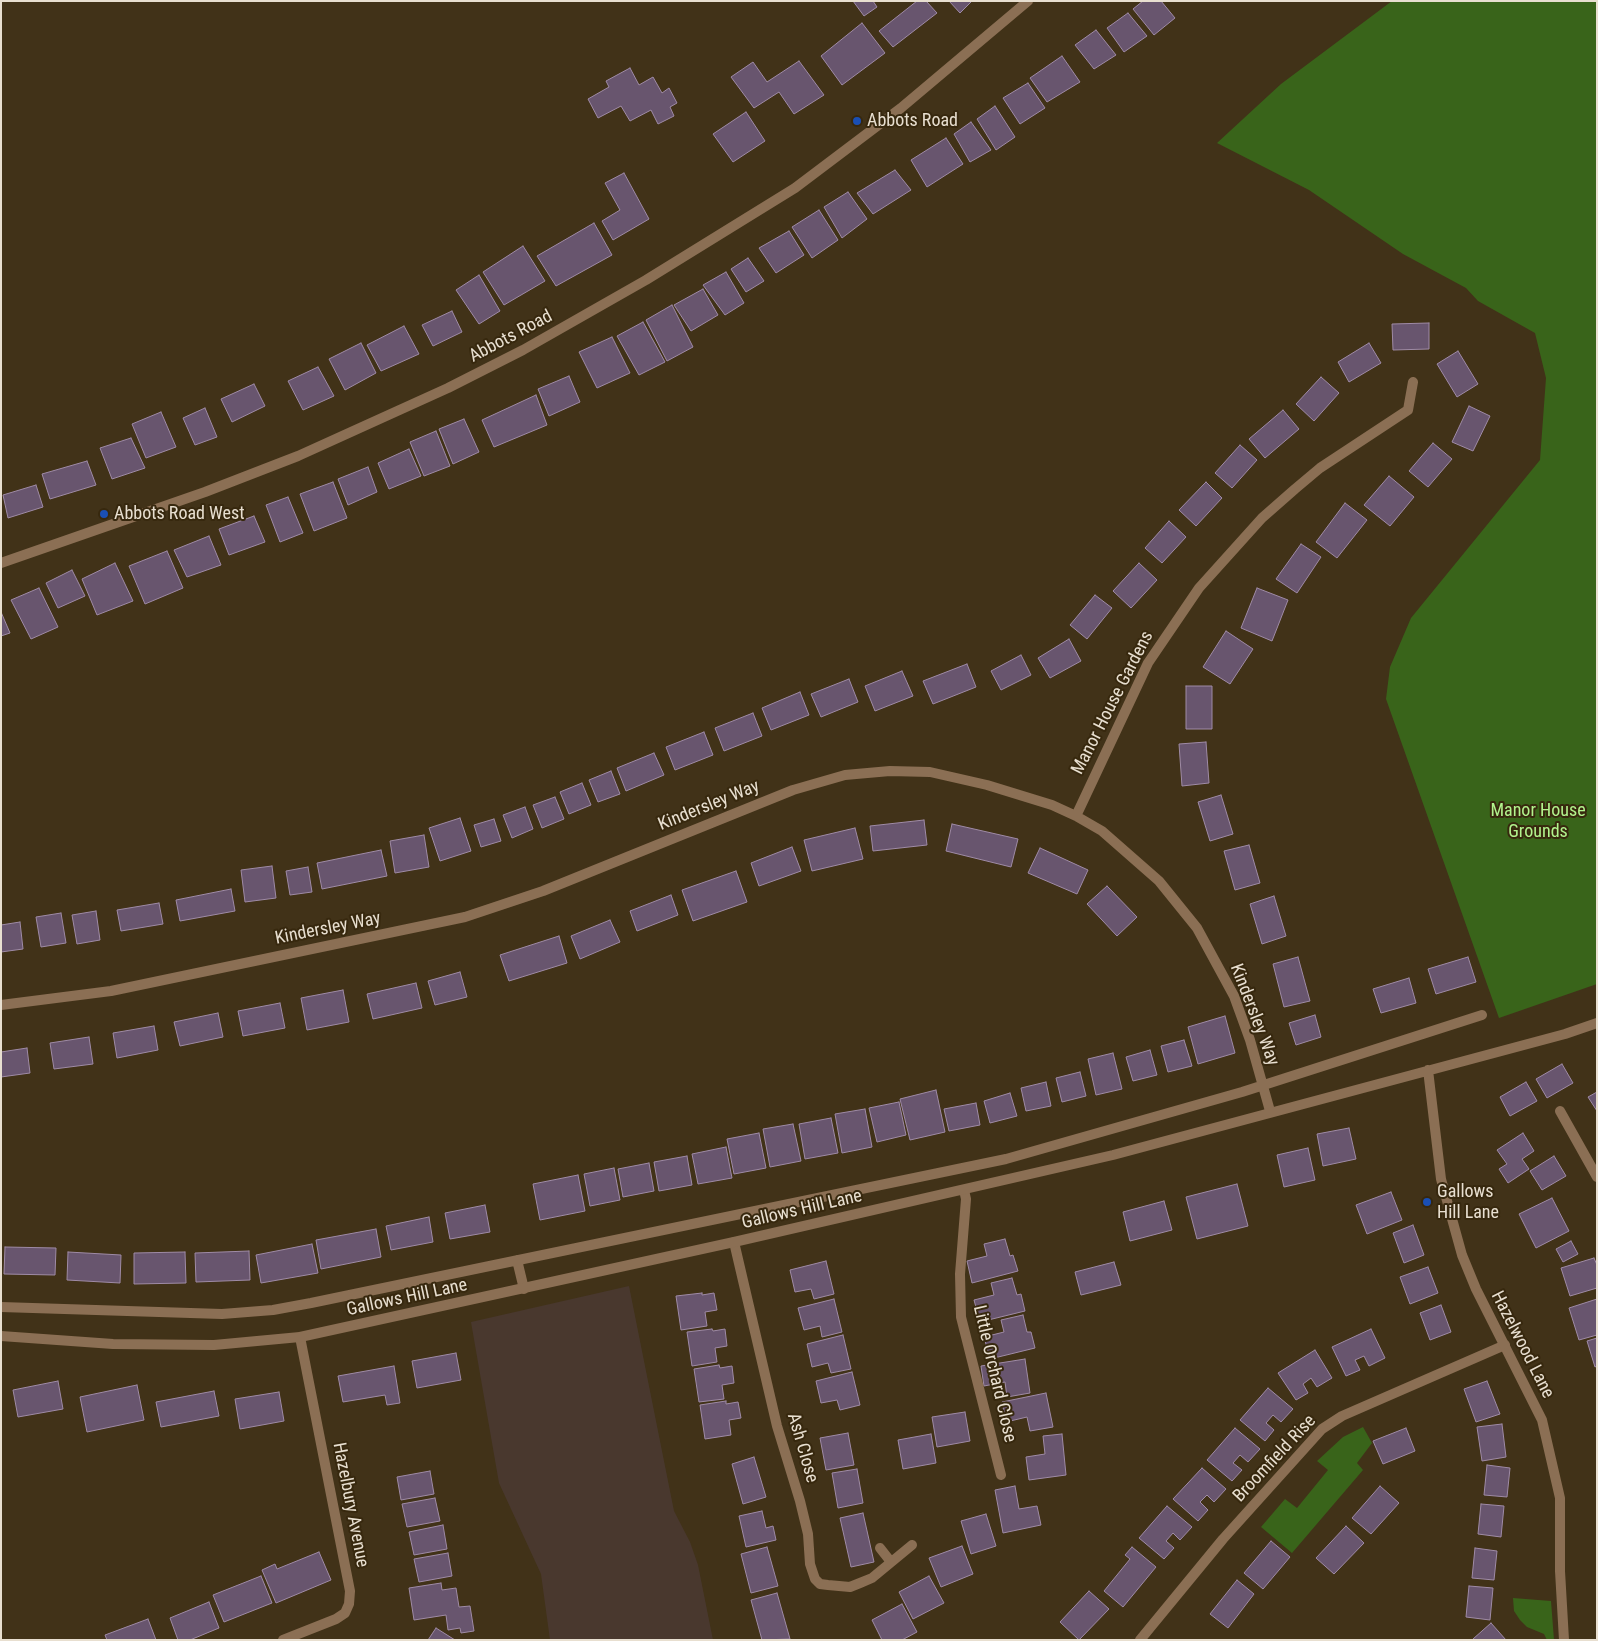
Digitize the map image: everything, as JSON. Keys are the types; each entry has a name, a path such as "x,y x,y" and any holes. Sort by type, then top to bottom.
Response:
{"street":[{"name":"Abbots Road","path":"1,563 196,496 298,456 448,388 523,350 646,280 795,188 902,108 1028,1"},
{"name":"Manor House Gardens","path":"1076,816 1148,663 1199,588 1262,518 1295,489 1320,468 1408,410 1413,382"},
{"name":"Kindersley Way","path":"1,1005 111,991 465,917 543,892 793,790 845,776 890,771 930,772 988,784 1052,805 1102,831 1132,855 1180,905 1197,928 1234,996 1264,1086 1270,1111"},
{"name":"Gallows Hill Lane","path":"1,1307 222,1314 273,1310 990,1163 1264,1086 1482,1015"},
{"name":"Gallows Hill Lane","path":"1,1336 113,1344 214,1345 300,1338 734,1242 1113,1155 1597,1023"},
{"name":"Hazelwood Lane","path":"1428,1070 1441,1179 1462,1256 1476,1289 1542,1420 1560,1498 1560,1571 1564,1640"},
{"path":"1560,1111 1597,1177"},
{"name":"Little Orchard Close","path":"964,1190 966,1199 960,1274 961,1317 1001,1475"},
{"name":"Ash Close","path":"734,1242 777,1426 804,1518 811,1573 820,1584 850,1586 872,1578 912,1545"},
{"path":"516,1260 524,1289"},
{"name":"Hazelbury Avenue","path":"284,1640 336,1619 345,1613 350,1604 350,1590 300,1338"},
{"name":"Broomfield Rise","path":"1140,1640 1224,1539 1312,1439 1327,1426 1373,1402 1505,1345"},
{"path":"880,1548 891,1562"}],"shaded area":[{"path":"629,1286 674,1511 690,1542 698,1565 713,1640 550,1640 541,1574 499,1483 471,1322"}],"green space":[{"name":"Manor House Grounds","path":"1392,1 1597,1 1597,984 1499,1018 1386,699 1390,667 1411,618 1540,460 1546,378 1535,333 1478,301 1466,288 1403,254 1309,190 1217,143 1281,84"},
{"path":"1363,1427 1372,1443 1357,1463 1363,1470 1292,1553 1261,1527 1285,1499 1297,1508 1328,1470 1317,1461 1343,1437"},
{"path":"1513,1598 1551,1601 1554,1640 1547,1640 1544,1634 1527,1627 1520,1620 1514,1611"}],"building":[{"path":"853,1 873,1 877,7 864,16"},
{"path":"917,1 926,1 937,13 893,47 879,31"},
{"path":"949,1 972,1 960,13"},
{"path":"1143,1 1161,1 1175,18 1154,35 1133,9"},
{"path":"1128,13 1147,36 1124,52 1107,28"},
{"path":"862,23 885,53 842,85 821,56"},
{"path":"1096,30 1116,55 1094,69 1075,45"},
{"path":"1062,56 1080,82 1047,102 1030,78"},
{"path":"799,61 824,95 794,114 779,92 754,108 731,77 753,62 767,82"},
{"path":"630,68 639,85 653,77 662,93 669,88 677,103 670,107 674,116 658,124 651,110 630,121 621,106 598,118 588,99 609,87 606,81"},
{"path":"1028,83 1045,108 1020,124 1003,98"},
{"path":"995,106 1015,137 996,150 977,119"},
{"path":"746,112 765,141 733,162 713,134"},
{"path":"971,122 991,150 970,162 954,134"},
{"path":"946,138 963,164 927,187 911,160"},
{"path":"895,170 911,190 873,214 857,193"},
{"path":"624,173 649,219 613,240 602,221 620,210 605,183"},
{"path":"848,192 867,219 842,238 824,207"},
{"path":"819,210 838,240 812,258 792,227"},
{"path":"594,223 612,255 556,286 537,256"},
{"path":"789,231 804,255 776,273 759,248"},
{"path":"523,246 545,281 504,305 483,272"},
{"path":"748,258 764,281 746,292 731,269"},
{"path":"726,272 744,303 725,315 703,285"},
{"path":"479,275 500,311 479,324 456,290"},
{"path":"703,289 718,315 691,331 674,305"},
{"path":"672,305 693,347 667,361 646,320"},
{"path":"452,311 462,332 433,346 422,325"},
{"path":"643,322 665,362 639,375 617,336"},
{"path":"1429,323 1429,349 1393,350 1392,324"},
{"path":"404,326 419,354 381,371 367,345"},
{"path":"612,337 630,373 597,388 579,352"},
{"path":"361,343 376,373 345,390 329,359"},
{"path":"1369,343 1381,363 1349,382 1338,362"},
{"path":"1458,351 1478,384 1457,397 1437,364"},
{"path":"318,367 334,396 303,410 288,381"},
{"path":"569,376 580,402 549,416 538,389"},
{"path":"1321,377 1339,393 1314,421 1296,404"},
{"path":"254,384 265,406 232,422 221,399"},
{"path":"536,395 547,425 494,447 482,420"},
{"path":"1469,406 1490,416 1473,451 1452,442"},
{"path":"205,408 217,437 195,445 183,418"},
{"path":"1283,410 1299,429 1265,458 1249,439"},
{"path":"161,412 176,447 146,458 132,424"},
{"path":"464,419 479,452 453,464 439,429"},
{"path":"436,431 450,466 424,476 410,442"},
{"path":"131,438 145,468 112,479 100,448"},
{"path":"1433,443 1452,459 1428,487 1409,471"},
{"path":"1240,445 1257,460 1232,488 1215,473"},
{"path":"409,449 421,476 389,489 378,463"},
{"path":"87,461 96,485 50,499 42,474"},
{"path":"368,467 377,492 348,505 338,479"},
{"path":"1389,476 1414,497 1390,526 1364,505"},
{"path":"333,482 347,518 314,531 300,494"},
{"path":"1206,482 1222,498 1196,526 1179,510"},
{"path":"36,485 43,507 8,518 3,495"},
{"path":"288,497 303,533 280,542 266,505"},
{"path":"1345,503 1367,520 1337,558 1316,542"},
{"path":"254,516 265,542 229,555 219,529"},
{"path":"1169,521 1186,537 1162,563 1145,548"},
{"path":"209,536 221,565 187,577 174,550"},
{"path":"1301,544 1321,557 1297,593 1276,579"},
{"path":"167,551 183,588 145,604 129,566"},
{"path":"115,563 133,601 97,615 82,579"},
{"path":"1139,563 1157,580 1131,608 1113,591"},
{"path":"72,570 85,596 58,608 46,583"},
{"path":"39,588 58,627 31,639 11,600"},
{"path":"1257,588 1288,600 1272,641 1241,628"},
{"path":"1095,595 1112,608 1087,639 1070,625"},
{"path":"1,612 10,633 1,636"},
{"path":"1226,631 1253,649 1230,684 1203,667"},
{"path":"1069,639 1081,661 1050,678 1038,658"},
{"path":"1021,655 1031,675 1001,690 991,671"},
{"path":"967,664 976,687 933,704 923,681"},
{"path":"902,671 913,696 875,711 865,686"},
{"path":"849,679 858,702 821,717 811,694"},
{"path":"1186,686 1212,686 1212,729 1186,729"},
{"path":"800,692 809,715 771,730 762,708"},
{"path":"753,713 762,736 724,751 715,728"},
{"path":"704,732 713,755 675,770 666,747"},
{"path":"1206,742 1209,783 1182,786 1179,744"},
{"path":"654,753 664,775 626,791 617,768"},
{"path":"611,771 620,794 598,802 589,780"},
{"path":"582,783 591,805 569,814 560,792"},
{"path":"1221,795 1233,834 1210,841 1198,802"},
{"path":"555,797 564,819 542,828 533,805"},
{"path":"525,807 533,829 512,838 503,815"},
{"path":"460,818 471,851 440,861 429,828"},
{"path":"494,819 501,841 481,847 474,825"},
{"path":"924,820 927,845 873,851 870,826"},
{"path":"952,824 1018,839 1011,867 946,851"},
{"path":"855,828 863,859 812,871 804,840"},
{"path":"424,835 429,867 395,873 390,841"},
{"path":"1249,845 1260,883 1235,890 1224,851"},
{"path":"792,847 801,871 759,886 751,863"},
{"path":"1040,848 1088,870 1077,894 1028,873"},
{"path":"381,850 387,876 322,889 317,863"},
{"path":"272,866 276,898 245,902 241,870"},
{"path":"308,867 312,892 290,895 286,871"},
{"path":"736,871 747,902 693,921 682,890"},
{"path":"1107,886 1137,917 1117,936 1087,904"},
{"path":"231,889 235,911 180,921 176,900"},
{"path":"671,895 678,915 637,931 630,911"},
{"path":"1274,896 1286,936 1262,944 1250,904"},
{"path":"159,903 163,924 121,931 117,910"},
{"path":"96,911 100,940 77,944 72,915"},
{"path":"61,913 66,943 41,947 36,917"},
{"path":"610,920 620,942 580,959 571,936"},
{"path":"20,922 23,949 1,952 1,925"},
{"path":"559,936 567,963 509,981 500,955"},
{"path":"1298,957 1310,1001 1284,1007 1273,964"},
{"path":"1468,957 1476,982 1436,994 1428,969"},
{"path":"460,972 467,997 435,1005 428,981"},
{"path":"1409,978 1416,1003 1381,1013 1373,989"},
{"path":"416,983 422,1008 373,1019 367,994"},
{"path":"343,990 349,1022 307,1030 301,998"},
{"path":"280,1003 285,1028 243,1036 238,1011"},
{"path":"218,1013 223,1037 180,1046 174,1022"},
{"path":"1315,1015 1321,1037 1296,1045 1289,1023"},
{"path":"1225,1016 1235,1053 1198,1064 1188,1027"},
{"path":"154,1026 158,1050 117,1058 113,1033"},
{"path":"89,1037 93,1064 54,1069 50,1043"},
{"path":"1184,1040 1192,1066 1168,1072 1161,1046"},
{"path":"27,1048 30,1073 1,1077 1,1052"},
{"path":"1150,1050 1157,1075 1133,1081 1126,1057"},
{"path":"1113,1053 1122,1089 1096,1095 1088,1059"},
{"path":"1562,1064 1573,1083 1547,1098 1536,1079"},
{"path":"1080,1072 1086,1096 1062,1102 1056,1078"},
{"path":"1046,1082 1051,1106 1026,1111 1021,1088"},
{"path":"1526,1082 1537,1101 1510,1116 1500,1097"},
{"path":"936,1090 945,1132 910,1140 900,1099"},
{"path":"1597,1092 1597,1111 1588,1097"},
{"path":"1010,1093 1017,1116 990,1123 984,1101"},
{"path":"899,1102 906,1135 877,1142 869,1108"},
{"path":"976,1103 980,1125 949,1131 944,1109"},
{"path":"865,1109 872,1147 842,1153 835,1114"},
{"path":"831,1118 838,1153 805,1159 799,1124"},
{"path":"793,1124 801,1161 770,1167 763,1129"},
{"path":"1349,1128 1356,1159 1323,1166 1317,1134"},
{"path":"759,1133 766,1168 734,1174 727,1139"},
{"path":"1523,1133 1534,1151 1522,1159 1529,1169 1508,1183 1499,1169 1507,1164 1497,1150"},
{"path":"726,1147 732,1178 698,1184 692,1154"},
{"path":"1308,1148 1315,1180 1284,1187 1277,1155"},
{"path":"687,1156 692,1185 659,1191 654,1162"},
{"path":"1554,1156 1566,1176 1542,1190 1530,1171"},
{"path":"649,1163 654,1191 623,1197 618,1169"},
{"path":"614,1168 620,1200 590,1206 584,1174"},
{"path":"578,1175 585,1211 540,1220 533,1184"},
{"path":"1237,1184 1248,1226 1197,1239 1186,1197"},
{"path":"1391,1192 1402,1220 1367,1234 1356,1205"},
{"path":"1552,1198 1569,1231 1536,1248 1519,1214"},
{"path":"1164,1201 1172,1230 1130,1241 1123,1212"},
{"path":"485,1205 490,1232 450,1239 445,1213"},
{"path":"429,1217 433,1242 391,1250 386,1226"},
{"path":"1413,1225 1424,1255 1404,1263 1393,1233"},
{"path":"376,1229 381,1257 321,1269 316,1240"},
{"path":"1005,1239 1010,1256 1013,1255 1018,1271 972,1283 967,1261 987,1256 984,1244"},
{"path":"1571,1241 1578,1254 1563,1262 1556,1249"},
{"path":"312,1244 318,1273 261,1283 256,1255"},
{"path":"5,1247 56,1248 55,1275 4,1274"},
{"path":"249,1251 250,1280 196,1282 195,1253"},
{"path":"68,1252 121,1255 120,1283 67,1280"},
{"path":"185,1252 186,1283 134,1284 134,1253"},
{"path":"1594,1258 1597,1265 1597,1288 1570,1296 1561,1268"},
{"path":"826,1261 834,1294 814,1299 811,1289 795,1292 790,1270"},
{"path":"1114,1262 1121,1285 1081,1295 1075,1272"},
{"path":"1428,1267 1438,1293 1410,1304 1400,1277"},
{"path":"1012,1278 1017,1295 1021,1294 1025,1311 980,1322 974,1300 994,1295 991,1283"},
{"path":"702,1293 702,1295 714,1293 717,1310 705,1312 707,1326 681,1330 676,1296"},
{"path":"834,1299 842,1332 822,1337 820,1326 804,1330 798,1308"},
{"path":"1597,1299 1597,1335 1579,1340 1569,1308"},
{"path":"1441,1305 1451,1332 1430,1340 1420,1313"},
{"path":"1023,1315 1027,1332 1031,1332 1035,1348 990,1359 984,1337 1004,1332 1001,1320"},
{"path":"712,1329 713,1331 725,1329 727,1346 715,1348 717,1362 692,1366 687,1332"},
{"path":"1371,1329 1385,1358 1369,1366 1364,1356 1355,1360 1360,1370 1346,1376 1332,1347"},
{"path":"843,1335 851,1369 831,1373 828,1363 812,1367 807,1344"},
{"path":"1597,1338 1597,1366 1595,1367 1587,1341"},
{"path":"1315,1350 1332,1378 1317,1387 1311,1378 1303,1384 1308,1393 1296,1400 1278,1373"},
{"path":"456,1353 461,1380 417,1388 412,1361"},
{"path":"1025,1359 1030,1393 1007,1397 1005,1382 984,1386 981,1366"},
{"path":"719,1365 720,1368 732,1366 734,1383 722,1385 724,1399 699,1402 694,1369"},
{"path":"394,1366 400,1403 387,1405 385,1395 343,1402 338,1376"},
{"path":"852,1372 860,1405 840,1410 837,1400 821,1403 816,1381"},
{"path":"58,1381 63,1409 18,1417 13,1390"},
{"path":"1487,1381 1500,1414 1476,1422 1464,1389"},
{"path":"137,1385 144,1420 87,1432 80,1397"},
{"path":"1268,1388 1293,1409 1281,1422 1273,1415 1266,1423 1274,1430 1265,1441 1240,1420"},
{"path":"214,1391 219,1416 161,1427 156,1402"},
{"path":"279,1392 284,1421 240,1429 235,1399"},
{"path":"1046,1393 1053,1427 1030,1431 1027,1417 1006,1422 1002,1402"},
{"path":"726,1401 726,1404 738,1402 741,1418 729,1420 731,1435 705,1439 700,1405"},
{"path":"965,1412 970,1441 937,1447 932,1417"},
{"path":"1502,1424 1506,1457 1482,1461 1477,1427"},
{"path":"1235,1428 1260,1449 1248,1462 1240,1455 1233,1463 1242,1470 1232,1481 1207,1460"},
{"path":"1406,1428 1415,1451 1383,1464 1373,1441"},
{"path":"848,1433 854,1465 826,1470 820,1438"},
{"path":"931,1434 936,1463 903,1469 898,1440"},
{"path":"1062,1434 1066,1475 1029,1480 1026,1457 1045,1454 1043,1436"},
{"path":"754,1457 766,1497 743,1504 732,1464"},
{"path":"1487,1465 1510,1468 1507,1497 1484,1495"},
{"path":"1202,1468 1226,1489 1214,1502 1207,1495 1200,1502 1208,1510 1198,1521 1173,1499"},
{"path":"857,1469 863,1503 838,1508 832,1473"},
{"path":"430,1471 434,1494 401,1500 397,1477"},
{"path":"1015,1486 1019,1509 1037,1506 1041,1525 1003,1533 995,1490"},
{"path":"1380,1486 1399,1503 1371,1534 1352,1518"},
{"path":"435,1498 440,1521 407,1527 402,1504"},
{"path":"1481,1504 1504,1506 1501,1537 1478,1534"},
{"path":"1167,1506 1192,1527 1180,1540 1173,1533 1166,1541 1174,1548 1164,1559 1139,1538"},
{"path":"762,1511 766,1528 773,1526 776,1540 746,1547 739,1516"},
{"path":"863,1513 874,1562 851,1567 840,1518"},
{"path":"986,1514 996,1546 971,1554 961,1521"},
{"path":"443,1525 447,1549 414,1555 409,1532"},
{"path":"1346,1526 1364,1543 1334,1574 1316,1558"},
{"path":"1271,1541 1290,1557 1263,1589 1244,1573"},
{"path":"962,1546 973,1574 941,1587 929,1558"},
{"path":"767,1547 778,1586 751,1593 741,1554"},
{"path":"1132,1547 1156,1567 1123,1607 1104,1591 1130,1559 1125,1555"},
{"path":"1475,1548 1497,1551 1494,1580 1472,1578"},
{"path":"319,1552 331,1580 276,1603 262,1570 275,1564 277,1569"},
{"path":"448,1553 452,1576 419,1582 414,1559"},
{"path":"261,1576 272,1603 224,1622 213,1595"},
{"path":"929,1576 944,1603 913,1619 899,1592"},
{"path":"1237,1580 1254,1594 1228,1628 1210,1614"},
{"path":"441,1583 442,1590 456,1588 459,1607 470,1606 474,1631 461,1633 460,1628 448,1630 446,1615 414,1620 409,1588"},
{"path":"1469,1586 1493,1588 1490,1620 1466,1617"},
{"path":"1089,1591 1109,1609 1079,1640 1060,1622"},
{"path":"777,1593 790,1639 762,1640 751,1600"},
{"path":"209,1602 219,1628 190,1640 178,1640 170,1618"},
{"path":"902,1604 917,1632 902,1640 882,1640 872,1620"},
{"path":"148,1619 156,1640 107,1640 105,1635"},
{"path":"1491,1623 1506,1640 1473,1639"},
{"path":"436,1628 455,1640 428,1640"}],"place":[{"name":"Abbots Road","path":"857,121"},
{"name":"Abbots Road West","path":"104,514"},
{"name":"Gallows Hill Lane","path":"1427,1202"}]}
